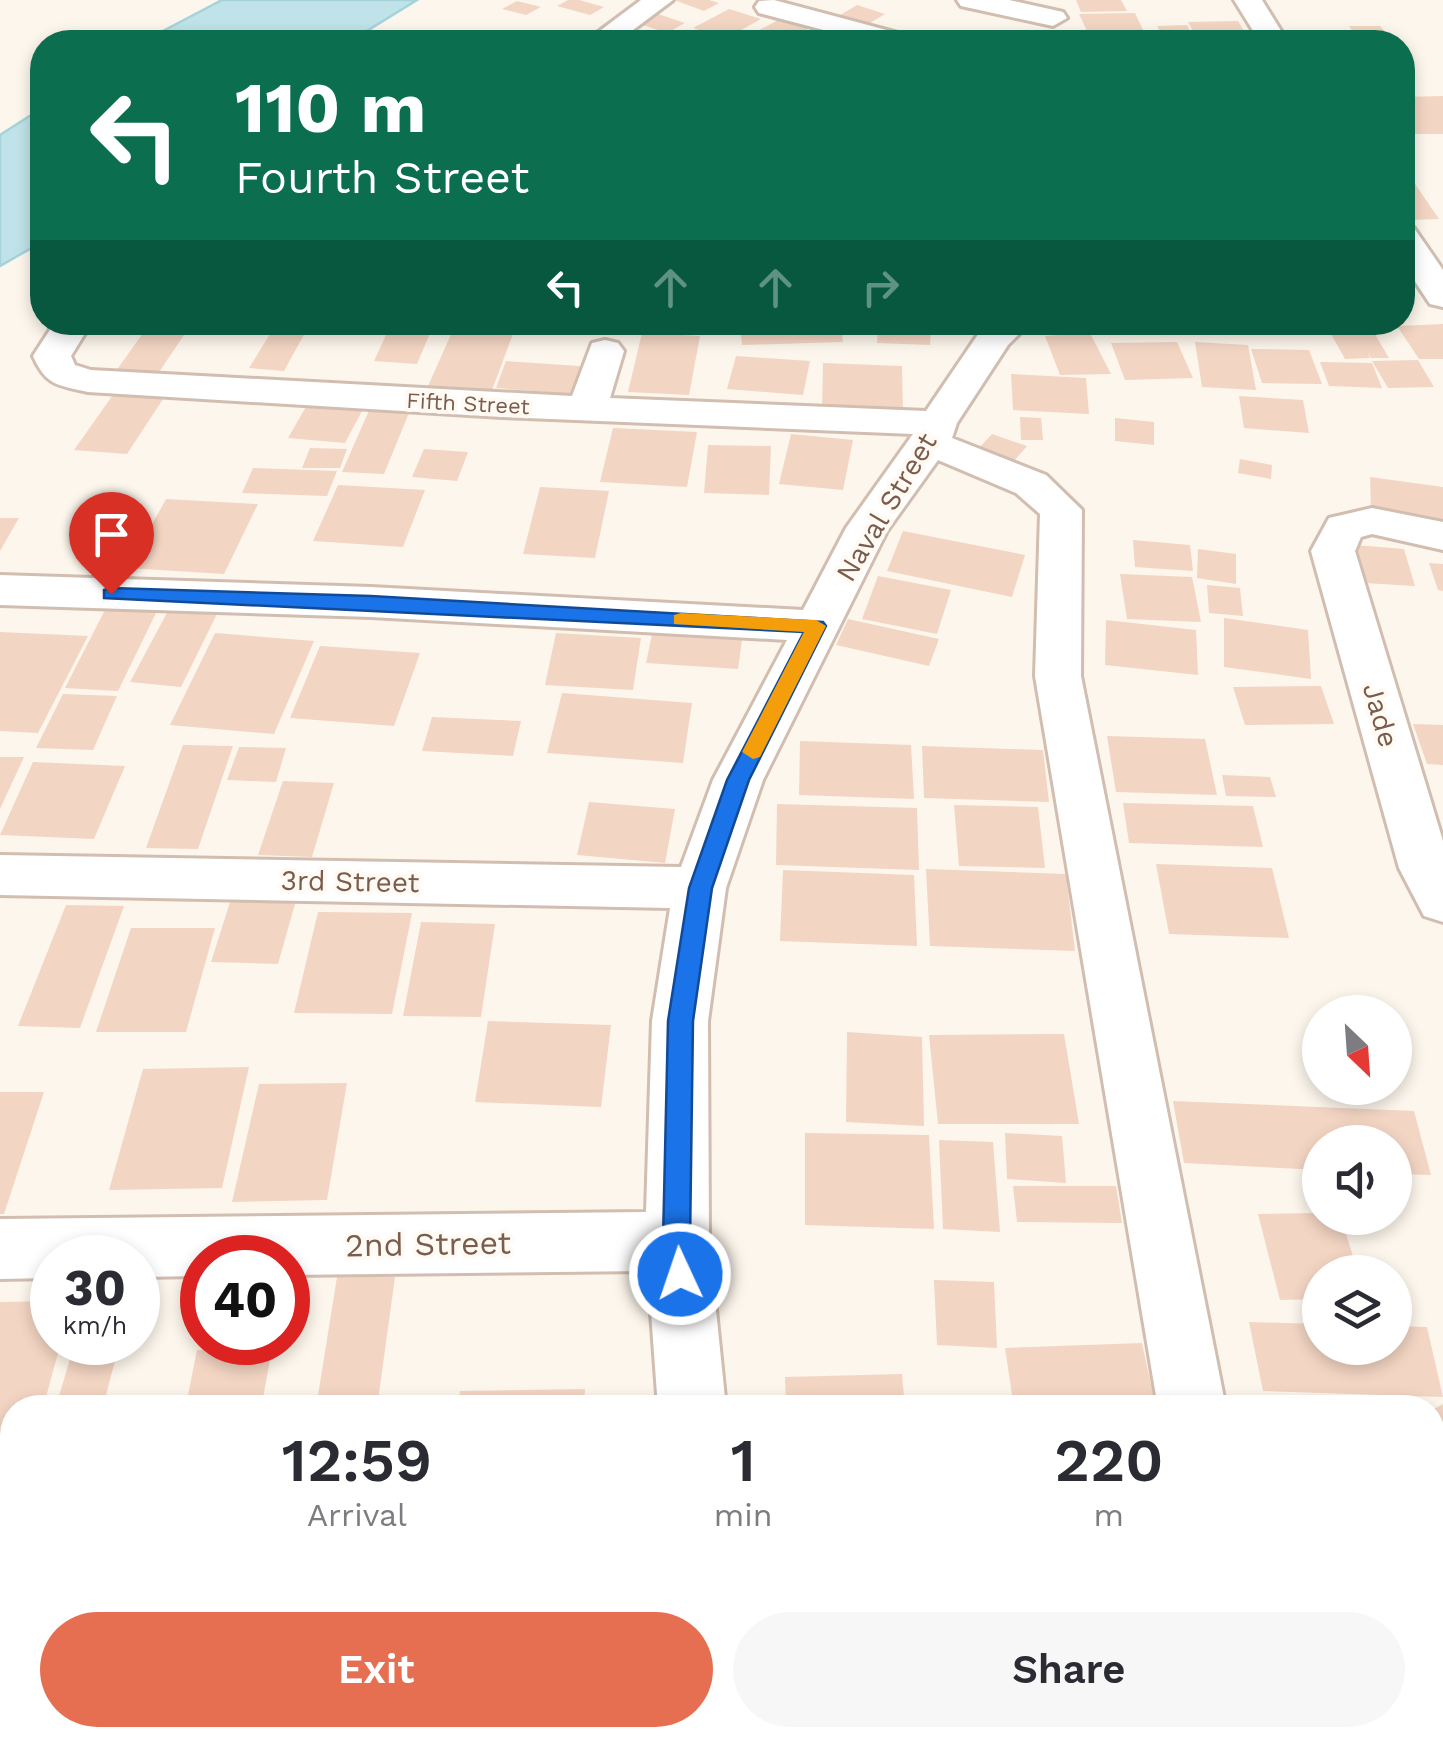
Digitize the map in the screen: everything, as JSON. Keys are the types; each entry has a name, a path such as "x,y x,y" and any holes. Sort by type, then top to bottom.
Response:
{"street":[{"path":"616,30 659,0"},
{"path":"971,0 1054,20"},
{"path":"1248,0 1267,30"},
{"path":"769,7 854,30"},
{"path":"1415,265 1434,308"},
{"name":"Fifth Street","path":"66,335 52,356 58,372 88,381 588,408 934,433 1031,484 1061,510 1058,676 1190,1395"},
{"name":"Naval Street","path":"691,1395 677,1242 680,1021 700,888 738,780 867,528 934,433 993,335"},
{"path":"588,408 605,351"},
{"name":"Jade","path":"1443,536 1372,521 1344,527 1333,551 1425,868 1443,901"},
{"path":"0,590 371,602 816,626"},
{"name":"3rd Street","path":"0,875 700,888"},
{"name":"2nd Street","path":"0,1249 677,1242"}],"water":[{"path":"222,0 417,0 368,30 165,30"},
{"path":"30,116 30,249 0,266 0,135"}],"building":[{"path":"568,0 604,7 590,15 557,6"},
{"path":"674,0 709,0 719,3 704,11"},
{"path":"1076,0 1121,0 1127,11 1081,12"},
{"path":"517,1 541,7 526,15 502,9"},
{"path":"857,5 885,14 865,26 837,17"},
{"path":"729,9 761,19 741,30 693,28"},
{"path":"649,11 685,23 672,30 658,30 631,21"},
{"path":"1135,13 1143,30 1087,30 1079,14"},
{"path":"780,19 810,28 806,30 759,30"},
{"path":"1238,21 1243,30 1192,30 1188,22"},
{"path":"1187,25 1190,30 1159,30 1157,26"},
{"path":"1349,26 1380,26 1384,30 1352,30"},
{"path":"1443,96 1443,134 1415,134 1415,97"},
{"path":"1415,184 1439,219 1415,220"},
{"path":"1443,324 1443,359 1419,359 1403,335 1415,335 1415,325"},
{"path":"142,335 184,335 157,375 116,371"},
{"path":"269,335 304,335 284,371 249,368"},
{"path":"386,335 429,335 417,364 374,361"},
{"path":"451,335 513,335 492,390 428,386"},
{"path":"642,335 700,336 689,395 628,392"},
{"path":"741,335 842,335 843,342 742,345"},
{"path":"877,335 931,335 930,345 877,343"},
{"path":"1091,335 1111,374 1060,375 1045,336"},
{"path":"1332,335 1375,335 1389,358 1371,358 1368,353 1370,358 1345,359"},
{"path":"1177,342 1193,378 1125,380 1111,343"},
{"path":"1195,342 1248,345 1256,390 1202,387"},
{"path":"1251,349 1309,350 1322,384 1262,383"},
{"path":"736,356 810,361 803,395 727,389"},
{"path":"1418,360 1434,387 1388,388 1372,361"},
{"path":"506,361 594,367 584,395 496,388"},
{"path":"1320,362 1372,363 1382,388 1329,386"},
{"path":"823,363 902,366 903,414 822,411"},
{"path":"1011,374 1086,378 1089,414 1013,410"},
{"path":"115,392 165,396 127,454 74,450"},
{"path":"1239,396 1303,400 1309,433 1244,428"},
{"path":"307,405 363,409 345,443 288,438"},
{"path":"371,406 411,408 384,474 342,472"},
{"path":"1020,417 1041,418 1043,440 1021,440"},
{"path":"1115,418 1154,422 1154,445 1115,441"},
{"path":"613,428 697,432 687,487 600,482"},
{"path":"791,434 853,440 843,490 779,484"},
{"path":"992,434 1027,446 1014,461 979,448"},
{"path":"708,445 771,446 769,495 704,493"},
{"path":"310,448 347,449 340,468 302,468"},
{"path":"424,449 468,452 457,481 412,477"},
{"path":"1240,459 1272,465 1271,479 1238,473"},
{"path":"253,468 337,471 327,496 242,493"},
{"path":"1370,477 1443,487 1443,520 1371,510"},
{"path":"338,485 425,490 403,547 313,541"},
{"path":"540,487 609,491 595,558 523,554"},
{"path":"166,499 258,504 224,574 128,568"},
{"path":"0,518 19,518 0,551"},
{"path":"903,531 1025,555 1012,597 887,571"},
{"path":"1133,540 1190,545 1193,571 1135,567"},
{"path":"1355,545 1404,549 1415,586 1364,583"},
{"path":"1198,549 1236,554 1236,584 1197,578"},
{"path":"1429,563 1443,564 1443,591 1438,590"},
{"path":"1120,574 1192,577 1201,622 1127,619"},
{"path":"878,576 951,590 937,634 862,619"},
{"path":"1207,585 1240,588 1243,616 1209,613"},
{"path":"106,608 157,611 118,691 65,688"},
{"path":"169,609 218,612 181,687 130,682"},
{"path":"1224,618 1308,630 1311,679 1224,667"},
{"path":"848,619 939,639 929,666 836,645"},
{"path":"1106,620 1196,630 1198,675 1105,665"},
{"path":"0,632 88,636 38,733 0,731"},
{"path":"215,633 314,641 274,734 170,725"},
{"path":"556,633 641,638 633,690 545,685"},
{"path":"652,634 742,640 738,669 646,663"},
{"path":"320,646 420,653 394,726 290,718"},
{"path":"1321,686 1334,724 1245,725 1233,687"},
{"path":"562,693 692,703 683,763 547,753"},
{"path":"63,694 117,696 93,750 36,748"},
{"path":"432,717 521,721 513,756 422,751"},
{"path":"1413,724 1443,725 1443,765 1427,764"},
{"path":"1107,736 1205,739 1217,795 1116,792"},
{"path":"800,741 911,745 914,799 799,795"},
{"path":"183,745 233,746 198,849 146,848"},
{"path":"922,746 1043,750 1049,802 924,798"},
{"path":"239,747 286,748 276,782 227,780"},
{"path":"0,757 24,757 0,809"},
{"path":"33,762 125,766 94,839 0,835"},
{"path":"1222,775 1270,777 1276,797 1226,796"},
{"path":"283,781 334,783 312,857 258,855"},
{"path":"589,802 675,809 665,863 577,855"},
{"path":"1123,803 1253,806 1263,847 1129,843"},
{"path":"777,804 917,808 919,870 776,865"},
{"path":"954,805 1038,807 1045,868 959,866"},
{"path":"1156,864 1272,868 1289,938 1169,934"},
{"path":"926,869 1066,874 1075,951 930,946"},
{"path":"783,870 914,875 917,946 780,941"},
{"path":"232,896 297,897 278,964 211,962"},
{"path":"66,905 124,906 80,1028 18,1026"},
{"path":"318,912 412,913 392,1014 294,1013"},
{"path":"421,922 495,924 481,1017 403,1016"},
{"path":"131,928 215,928 186,1032 96,1032"},
{"path":"488,1021 611,1025 601,1107 475,1102"},
{"path":"847,1032 922,1037 924,1126 846,1122"},
{"path":"1064,1034 1079,1124 938,1124 929,1035"},
{"path":"249,1067 222,1188 109,1190 143,1069"},
{"path":"347,1083 327,1200 232,1202 259,1084"},
{"path":"0,1092 44,1092 4,1214 0,1214"},
{"path":"1173,1101 1414,1111 1431,1175 1412,1174 1412,1125 1302,1125 1302,1169 1184,1163"},
{"path":"805,1133 929,1135 934,1229 805,1225"},
{"path":"1005,1133 1062,1136 1066,1183 1007,1179"},
{"path":"939,1140 993,1142 1000,1232 943,1229"},
{"path":"1013,1186 1116,1186 1122,1223 1017,1222"},
{"path":"1302,1213 1302,1235 1346,1235 1353,1255 1302,1255 1302,1299 1280,1300 1258,1214"},
{"path":"337,1277 395,1277 379,1395 318,1395"},
{"path":"934,1280 994,1282 997,1348 937,1345"},
{"path":"30,1301 30,1365 55,1365 47,1395 0,1395 0,1302"},
{"path":"1249,1322 1302,1323 1302,1365 1412,1365 1412,1327 1427,1327 1443,1395 1263,1391"},
{"path":"1142,1343 1153,1395 1012,1395 1005,1348"},
{"path":"68,1365 114,1365 106,1395 59,1395"},
{"path":"194,1365 269,1365 264,1395 188,1395"},
{"path":"902,1374 904,1395 786,1395 785,1377"},
{"path":"585,1389 585,1395 460,1395 460,1391"}],"slow traffic":[{"path":"681,619 816,626 753,752"}],"route":[{"path":"111,594 371,602 816,626 738,780 700,888 680,1021 680,1274"}]}
